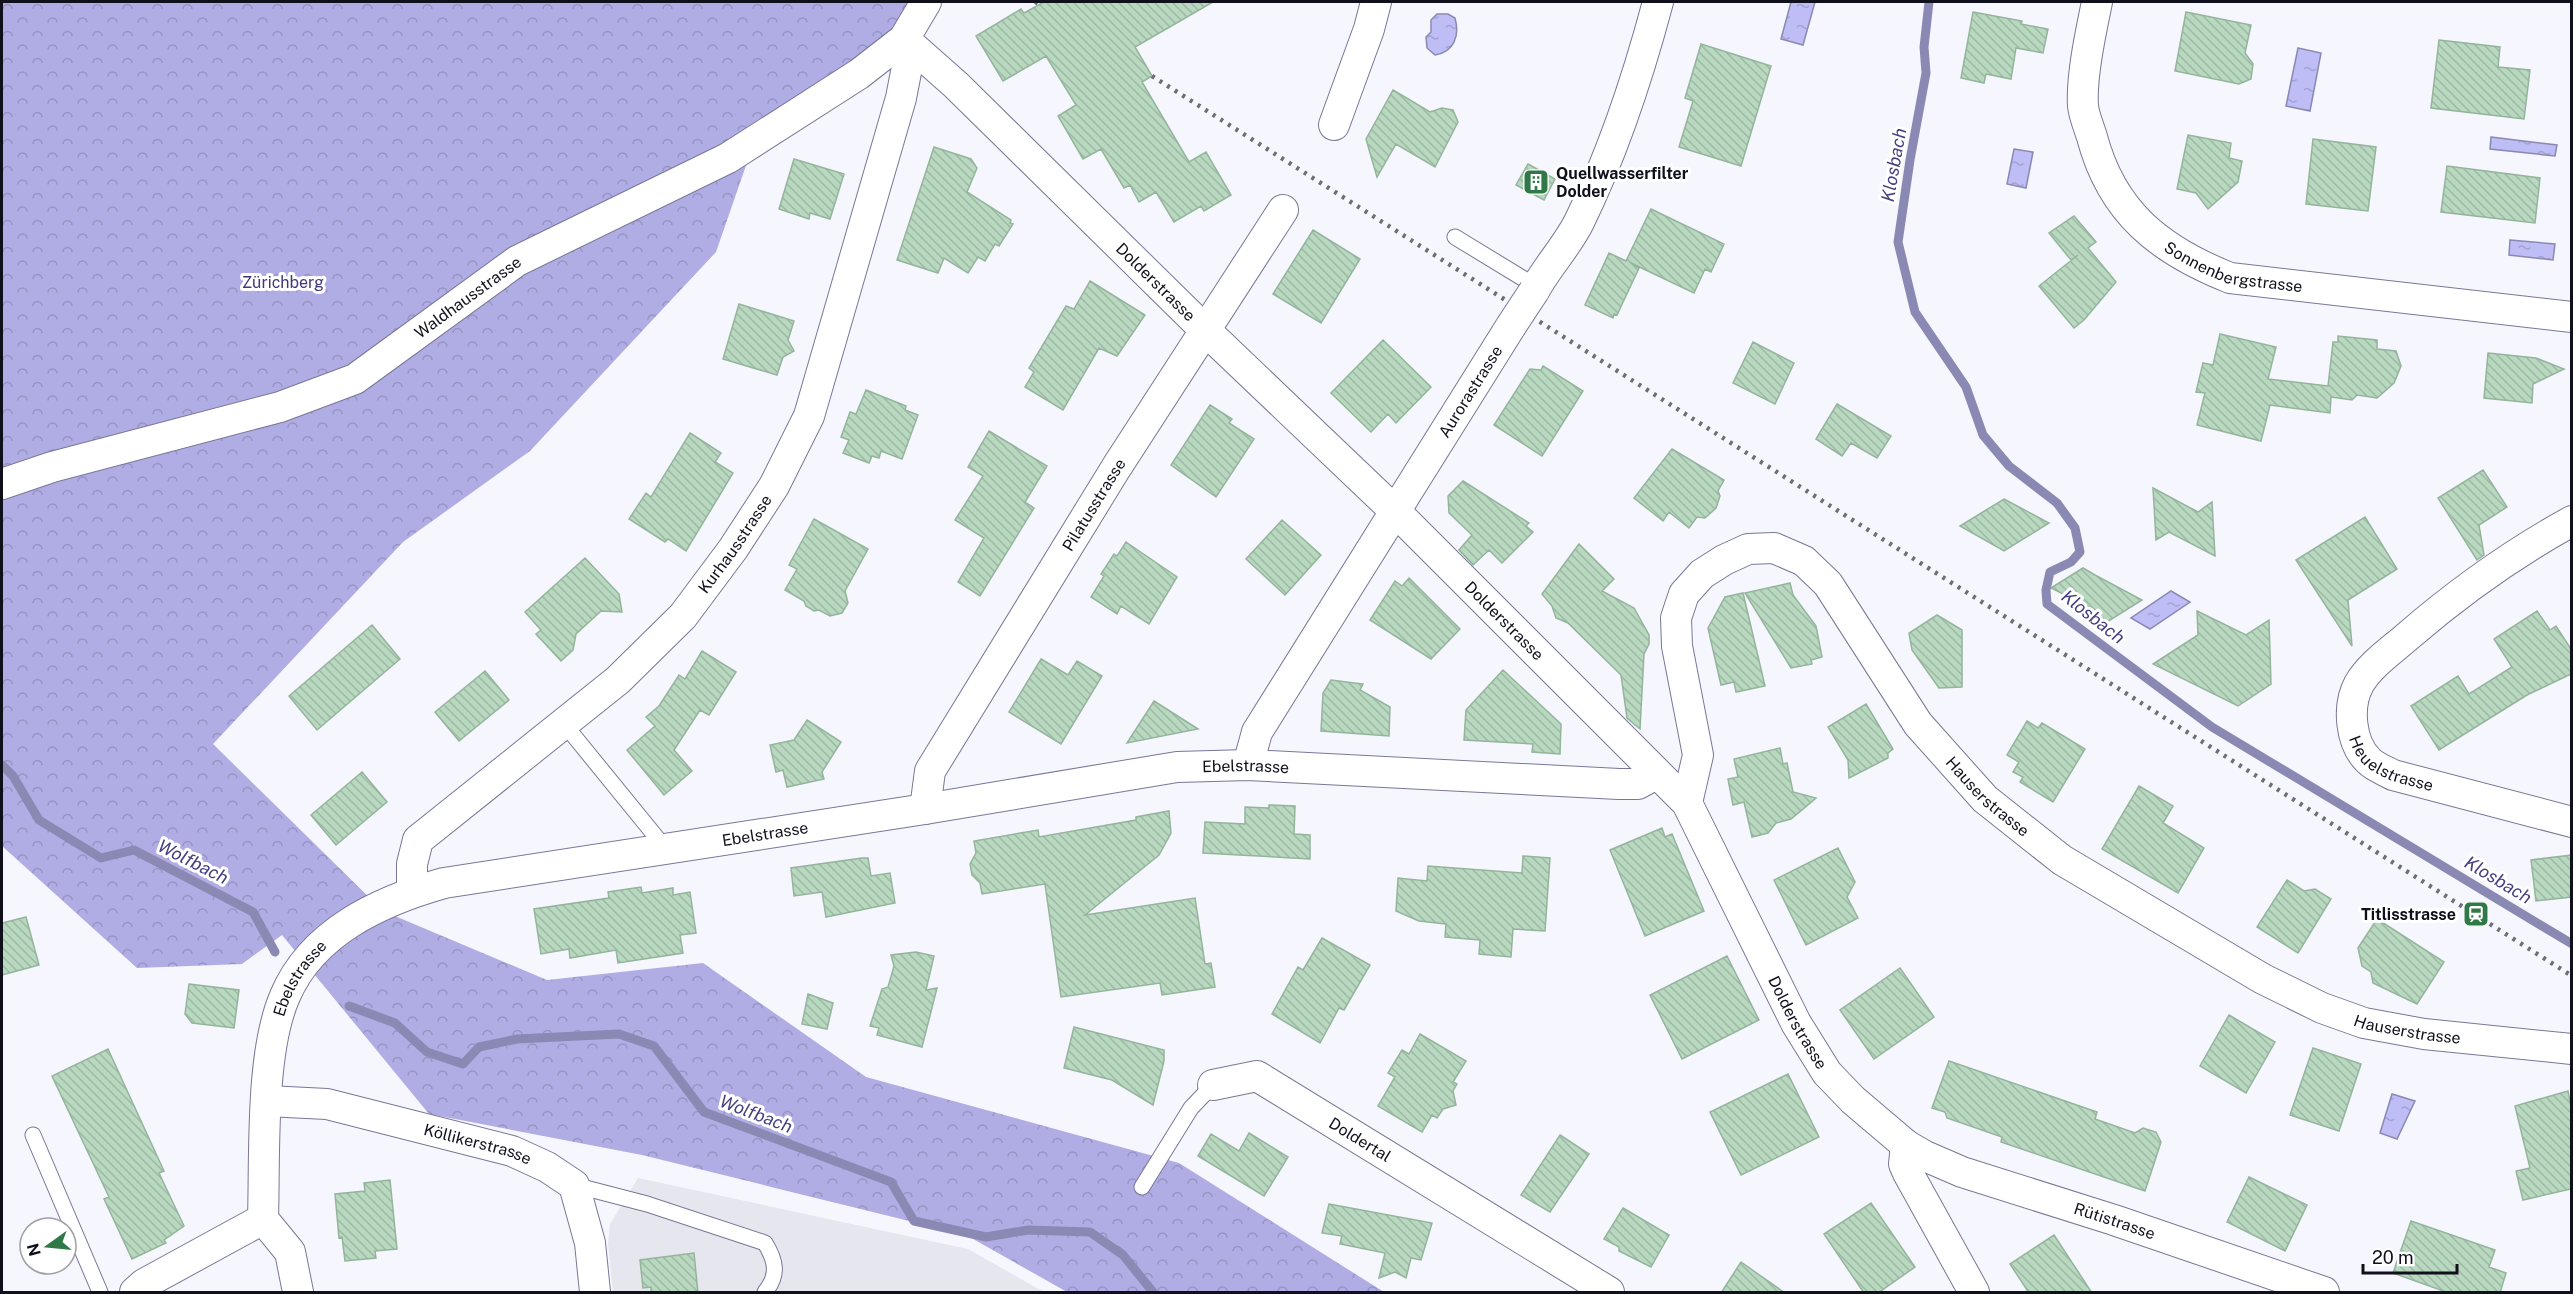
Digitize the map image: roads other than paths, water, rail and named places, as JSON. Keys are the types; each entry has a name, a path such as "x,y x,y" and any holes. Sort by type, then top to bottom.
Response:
{"street":[{"path":"904,39 926,2"},
{"path":"1334,125 1369,29 1376,2"},
{"name":"Aurorastrasse","path":"1248,765 1257,732 1511,326 1578,224 1619,130 1639,74 1658,2"},
{"name":"Sonnenbergstrasse","path":"2097,2 2089,42 2083,106 2098,160 2122,205 2156,237 2190,262 2230,278 2571,317"},
{"name":"Dolderstrasse","path":"904,39 942,73 1395,512 1687,803 1796,1023 1827,1073 1853,1100 1906,1144"},
{"name":"Kurhausstrasse","path":"412,892 412,864 418,840 618,680 683,615 733,549 774,486 809,416 904,88 907,67 904,39"},
{"name":"Waldhausstrasse","path":"2,484 52,467 280,407 355,379 517,261 728,158 859,74 904,39"},
{"path":"904,88 942,73"},
{"name":"Pilatusstrasse","path":"925,809 930,771 1204,329 1283,210"},
{"name":"Heuelstrasse","path":"2571,521 2461,590 2374,665 2359,684 2351,714 2356,738 2368,761 2393,775 2571,822"},
{"name":"Hauserstrasse","path":"1687,803 1698,755 1677,646 1676,618 1684,594 1702,574 1724,560 1748,549 1774,548 1804,561 1828,585 1918,724 1985,799 2062,860 2263,979 2322,1008 2364,1023 2424,1034 2571,1049"},
{"name":"Ebelstrasse","path":"263,1219 267,1101 272,1048 282,1007 300,969 322,943 358,916 412,892 444,883 925,809 1177,767 1248,765 1619,784 1638,784 1656,774"},
{"name":"Doldertal","path":"1212,1085 1257,1076 1609,1293"},
{"name":"Köllikerstrasse","path":"267,1101 327,1104 512,1151 547,1167 574,1185"},
{"path":"1906,1144 1904,1164 1908,1173 1974,1293"},
{"name":"Rütistrasse","path":"1906,1144 1925,1156 1962,1172 2114,1220 2324,1293"},
{"path":"574,1185 590,1243 595,1293"},
{"path":"135,1293 144,1284 263,1219 290,1252 298,1293"}],"lane":[{"path":"1455,237 1536,289"},
{"path":"564,725 666,849"},
{"name":"Doldertal","path":"1142,1187 1191,1108 1212,1085"},
{"path":"33,1135 100,1293"},
{"path":"574,1185 647,1204 765,1243 774,1258 775,1272 773,1283 765,1293"}],"water":[{"path":"1791,2 1815,2 1803,45 1781,39"},
{"path":"1437,14 1448,14 1455,18 1457,31 1451,47 1435,55 1427,48 1426,37 1431,32 1431,20"},
{"path":"2298,48 2321,53 2310,111 2286,106"},
{"path":"2491,137 2557,145 2555,156 2490,149"},
{"path":"2014,149 2033,152 2026,188 2007,184"},
{"path":"2510,240 2555,244 2553,260 2509,255"},
{"path":"2171,591 2190,602 2150,629 2131,618"},
{"path":"2392,1094 2415,1101 2397,1139 2380,1133"}],"waterway":[{"name":"Klosbach","path":"1929,2 1924,47 1926,73 1898,242 1915,312 1966,387 1983,435 2009,466 2057,503 2075,528 2080,552 2071,562 2050,572 2046,590 2047,604 2212,727 2572,944"},
{"name":"Wolfbach","path":"2,765 13,776 39,820 101,858 134,850 253,912 275,952"},
{"name":"Wolfbach","path":"349,1006 395,1023 427,1052 463,1064 479,1047 517,1039 619,1034 654,1046 704,1112 891,1182 914,1221 986,1237 1028,1230 1090,1232 1123,1255 1153,1292"}],"railway":[{"path":"1035,2 1040,4"},
{"path":"1152,76 2572,976"}],"place":[{"name":"Quellwasserfilter Dolder","path":"1536,182"},
{"name":"Titlisstrasse","path":"2476,914"}],"park label":[{"name":"Zürichberg","path":"283,282"}]}
